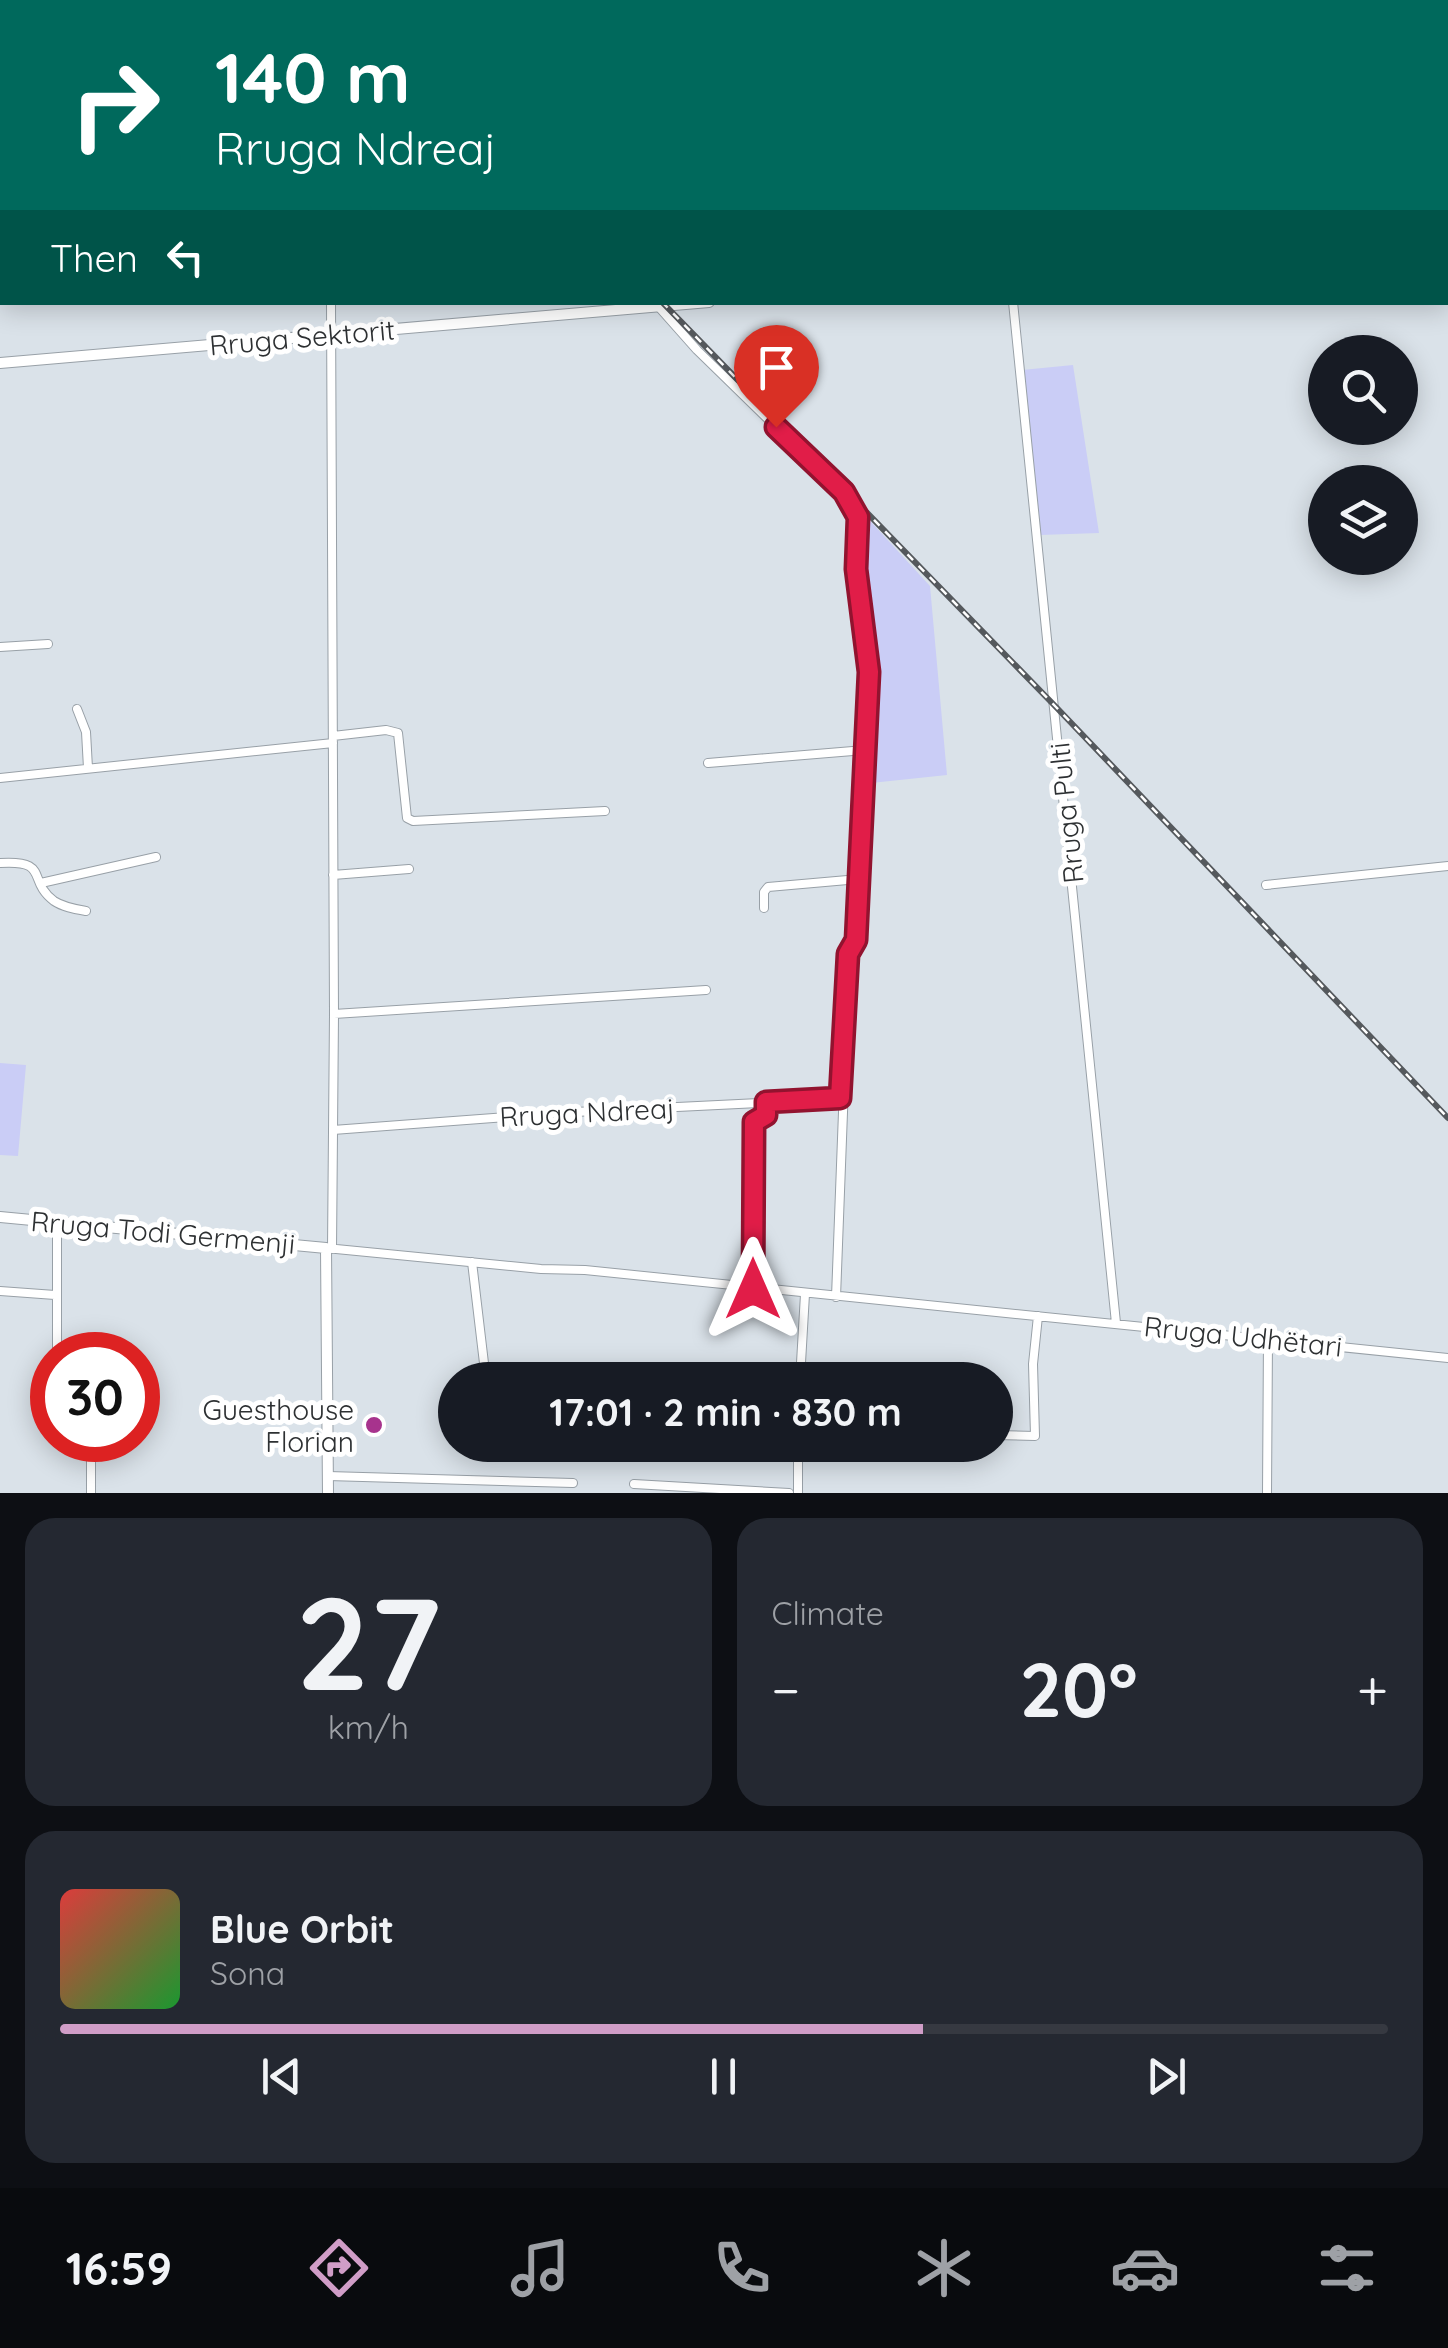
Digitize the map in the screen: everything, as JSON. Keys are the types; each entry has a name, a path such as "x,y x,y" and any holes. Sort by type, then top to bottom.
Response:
{"street":[{"path":"328,1493 334,1014 331,305"},
{"path":"669,305 697,350 844,492 858,517 856,569 862,638 869,668 856,940 848,954 840,1098 836,1297"},
{"name":"Rruga Sektorit","path":"0,363 669,305"},
{"name":"Rruga Pulti","path":"1013,305 1116,1323"},
{"path":"0,647 48,644"},
{"path":"77,709 86,732 88,768"},
{"path":"0,778 333,740 386,730 398,732 406,807 412,822 605,812"},
{"path":"708,763 866,750"},
{"path":"41,883 156,858"},
{"path":"0,863 26,863 55,901 86,912"},
{"path":"1266,885 1448,866"},
{"path":"333,874 409,869"},
{"path":"764,908 768,887 859,879"},
{"path":"334,1014 706,990"},
{"name":"Rruga Ndreaj","path":"333,1130 840,1098"},
{"path":"753,1289 753,1126 757,1118 766,1115 766,1102"},
{"name":"Rruga Todi Germenji","path":"0,1217 329,1248"},
{"path":"56,1332 57,1222"},
{"name":"Rruga Udhëtari","path":"329,1248 585,1270 1448,1358"},
{"path":"472,1262 484,1362"},
{"path":"0,1291 55,1294"},
{"path":"801,1362 804,1294"},
{"path":"1013,1435 1035,1436 1038,1316"},
{"path":"1266,1493 1268,1338"},
{"path":"91,1462 91,1493"},
{"path":"798,1462 798,1493"},
{"path":"328,1476 573,1482"},
{"path":"634,1484 789,1493"}],"shaded area":[{"path":"1073,365 1099,533 1040,535 1022,370"},
{"path":"861,511 930,586 947,775 871,783 876,694 869,664 860,573"},
{"path":"0,1063 26,1065 18,1156 0,1155"}],"railway":[{"path":"665,305 1448,1118"}],"place":[{"name":"Guesthouse Florian","path":"374,1425"}],"route":[{"path":"753,1289 754,1122 766,1115 766,1102 840,1098 848,954 856,940 869,672 856,569 858,517 844,492 776,427"}]}
